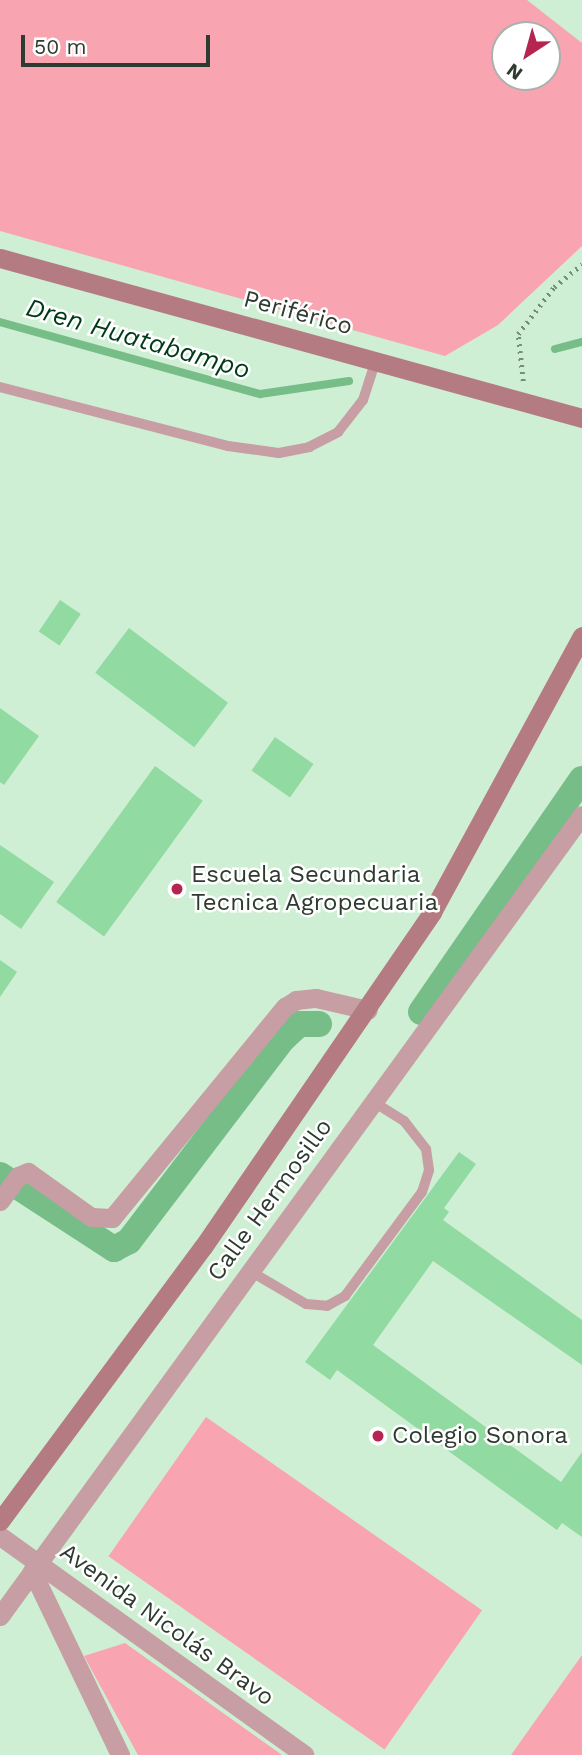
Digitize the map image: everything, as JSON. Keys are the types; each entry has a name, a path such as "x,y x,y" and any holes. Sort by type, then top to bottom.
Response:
{"main road":[{"name":"Periférico","path":"0,258 582,418"},
{"name":"Calle Hermosillo","path":"0,1521 203,1247 368,1010 470,849 582,636"}],"street":[{"name":"Calle Hermosillo","path":"0,1616 582,815"},
{"path":"0,1201 18,1177 28,1172 91,1217 112,1218 285,1007 316,998 368,1010"},
{"name":"Avenida Nicolás Bravo","path":"0,1536 35,1567 305,1755"},
{"path":"35,1567 120,1755"}],"lane":[{"path":"0,387 215,443 279,453 309,447 338,432 363,400 376,360"},
{"path":"250,1270 306,1304 327,1306 345,1296 422,1192 429,1170 426,1149 404,1121 372,1101"}],"path":[{"path":"526,402 518,334 554,287 582,264"}],"shaded area":[{"path":"0,0 527,0 554,21 491,21 491,91 561,91 561,27 582,43 582,246 498,325 445,356 0,231"},
{"path":"206,1417 482,1610 385,1750 108,1556"},
{"path":"125,1643 282,1755 138,1755 84,1656"},
{"path":"582,1655 582,1755 511,1755"}],"building":[{"path":"60,600 81,614 59,645 39,632"},
{"path":"129,628 228,703 194,747 95,673"},
{"path":"0,708 39,736 4,785 0,782"},
{"path":"275,737 314,764 290,798 251,771"},
{"path":"155,766 203,801 104,937 56,902"},
{"path":"0,845 54,882 21,929 0,914"},
{"path":"0,960 17,972 0,997"},
{"path":"459,1152 476,1164 444,1208 449,1212 443,1220 582,1320 582,1365 433,1261 373,1345 561,1482 582,1452 582,1537 562,1523 557,1530 337,1370 330,1380 305,1362"}],"waterway":[{"name":"Dren Huatabampo","path":"0,322 260,394 349,381"},
{"name":"Dren Huatabampo","path":"555,349 582,342"},
{"path":"421,1012 582,779"},
{"path":"0,1175 114,1249 129,1241 282,1040 299,1024 319,1024"}],"place":[{"name":"Escuela Secundaria Tecnica Agropecuaria","path":"177,889"},
{"name":"Colegio Sonora","path":"378,1436"}]}
